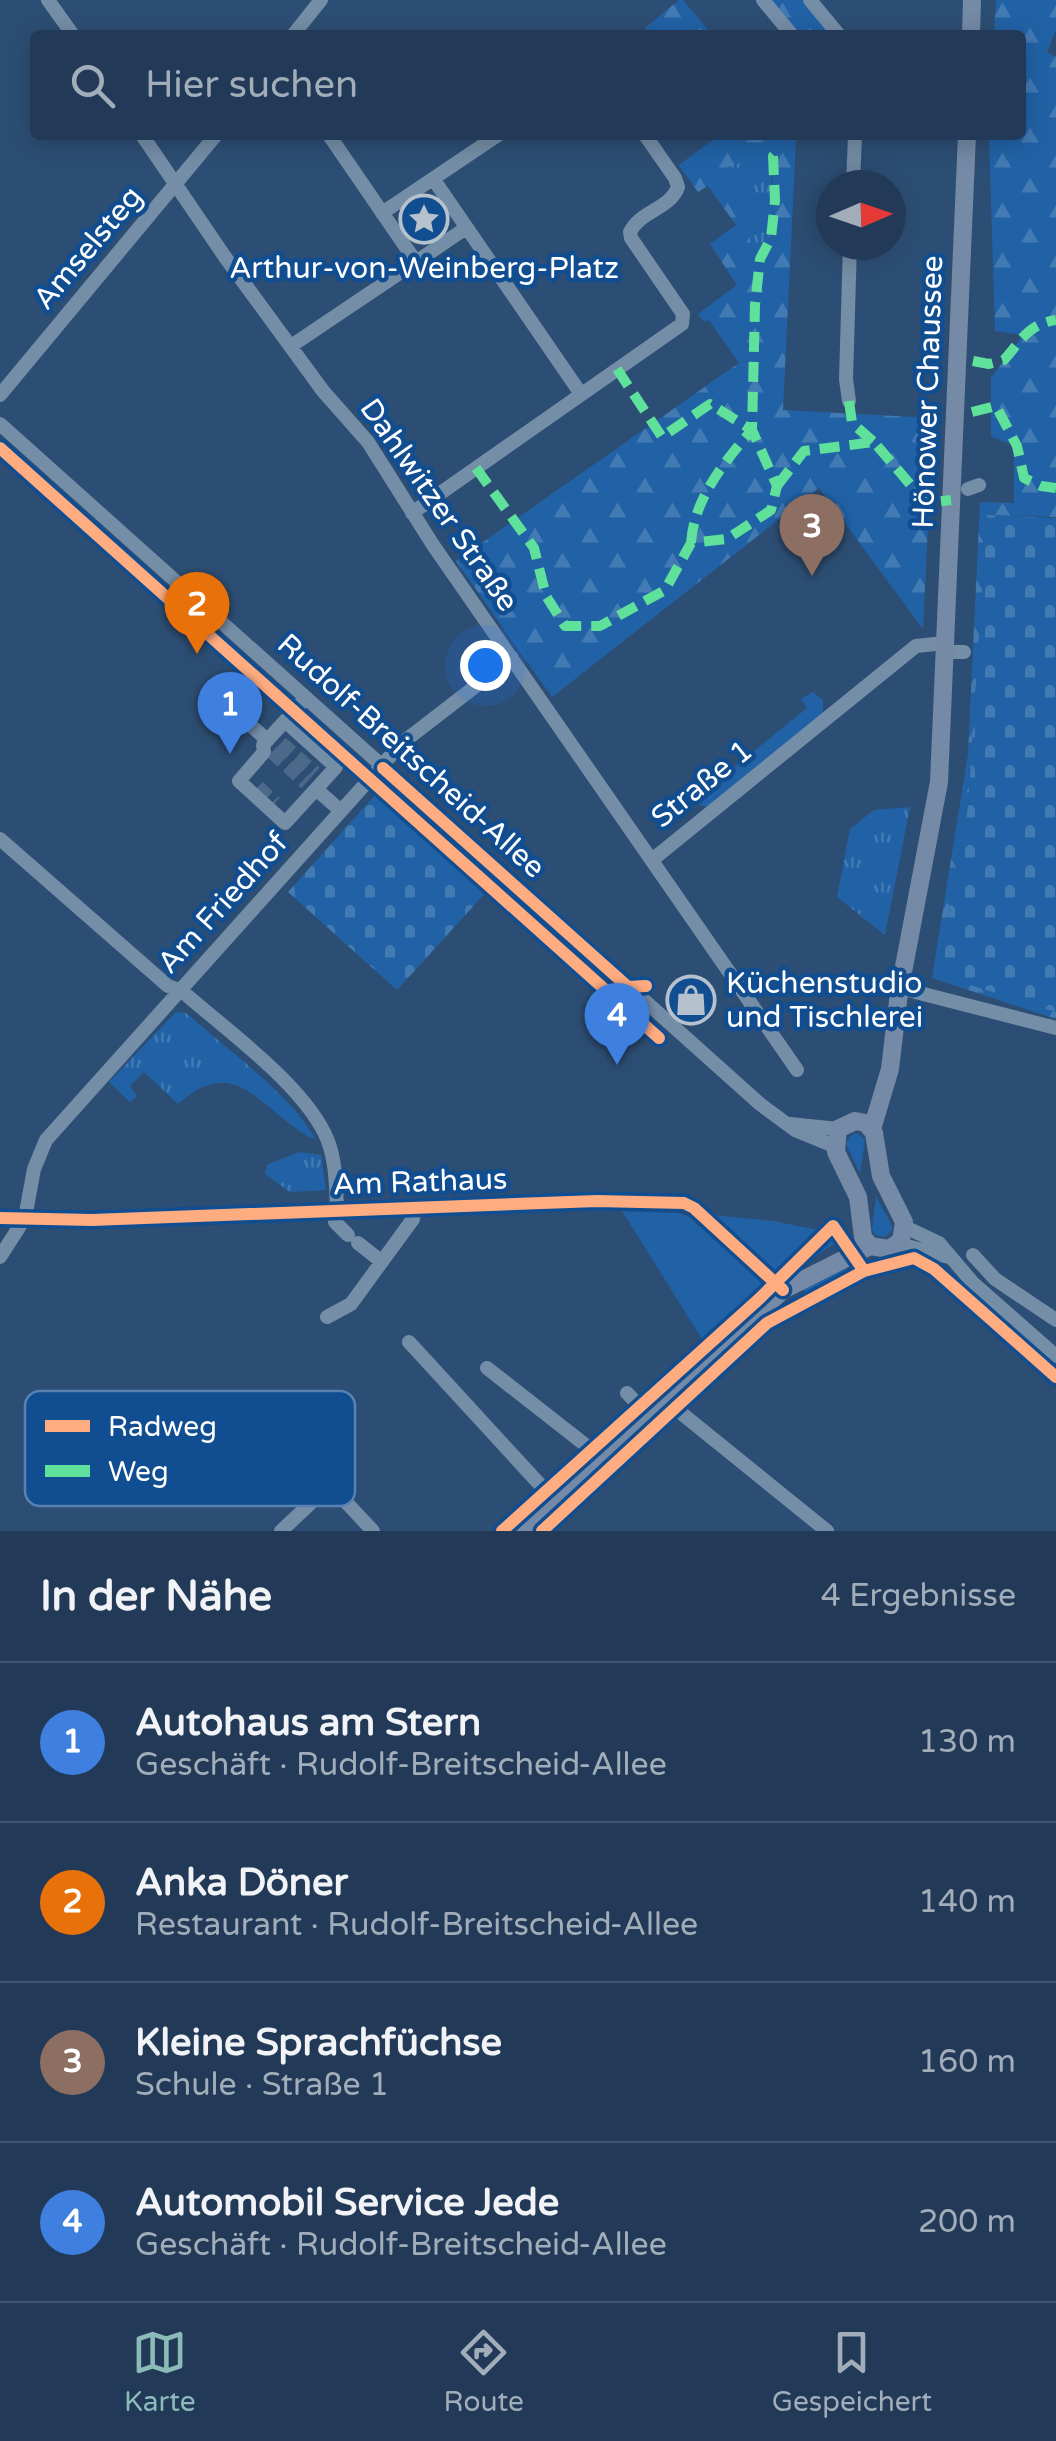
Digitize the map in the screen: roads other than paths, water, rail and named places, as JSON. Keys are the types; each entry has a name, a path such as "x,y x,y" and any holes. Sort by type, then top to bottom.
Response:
{"main road":[{"path":"970,30 972,0"},
{"name":"Hönower Chaussee","path":"865,1125 890,1069 900,988 935,812 967,140"},
{"path":"850,1122 865,1125 902,1236 889,1249 866,1238 858,1197 836,1138 850,1122"},
{"path":"522,1531 783,1290 866,1238"}],"street":[{"path":"48,0 69,30"},
{"path":"297,30 320,0"},
{"path":"762,0 788,30"},
{"path":"810,0 835,30"},
{"name":"Dahlwitzer Straße","path":"145,140 323,391 358,428 412,513 652,860"},
{"name":"Amselsteg","path":"0,396 212,140"},
{"path":"332,140 416,262"},
{"path":"382,212 491,140"},
{"path":"412,513 683,320 630,232 636,222 674,197 678,188 648,140"},
{"path":"853,170 854,140"},
{"path":"434,180 582,394"},
{"path":"291,346 466,228"},
{"path":"849,401 846,380 850,260"},
{"name":"Rudolf-Breitscheid-Allee","path":"0,424 760,1104 789,1124 836,1138"},
{"name":"Straße 1","path":"797,1070 652,860 916,646 944,648"},
{"path":"944,648 964,652"},
{"name":"Am Friedhof","path":"25,1218 34,1169 46,1140 402,744 512,658"},
{"path":"285,721 336,767 315,783 285,823 238,780 264,752 285,721 305,699"},
{"path":"234,710 271,743"},
{"path":"244,774 258,787"},
{"path":"315,783 341,812"},
{"path":"275,803 291,817"},
{"path":"0,839 168,986 182,991 311,1110 332,1153 335,1222 382,1262"},
{"path":"900,988 1056,1028"},
{"name":"Am Rathaus","path":"0,1218 92,1220 597,1201 684,1202 783,1290"},
{"path":"327,1317 350,1304 414,1219 414,1207"},
{"path":"0,1257 25,1218"},
{"path":"902,1236 939,1243 992,1301 1053,1348"},
{"path":"973,1255 995,1279 1056,1320"},
{"path":"409,1342 555,1501"},
{"path":"487,1368 602,1458"},
{"path":"627,1393 648,1415"},
{"path":"664,1400 826,1531"},
{"path":"281,1531 308,1506"},
{"path":"350,1506 373,1531"},
{"path":"797,1531 810,1517"}],"tunnel":[{"path":"281,743 315,773"},
{"path":"272,752 306,783"},
{"path":"258,787 275,803"}],"place":[{"name":"Arthur-von-Weinberg-Platz","path":"424,219"},
{"name":"Kleine Sprachfüchse","path":"812,576"},
{"name":"Anka Döner","path":"197,654"},
{"name":"Autohaus am Stern","path":"230,754"},
{"name":"Küchenstudio und Tischlerei","path":"691,1000"},
{"name":"Automobil Service Jede","path":"617,1065"}]}
